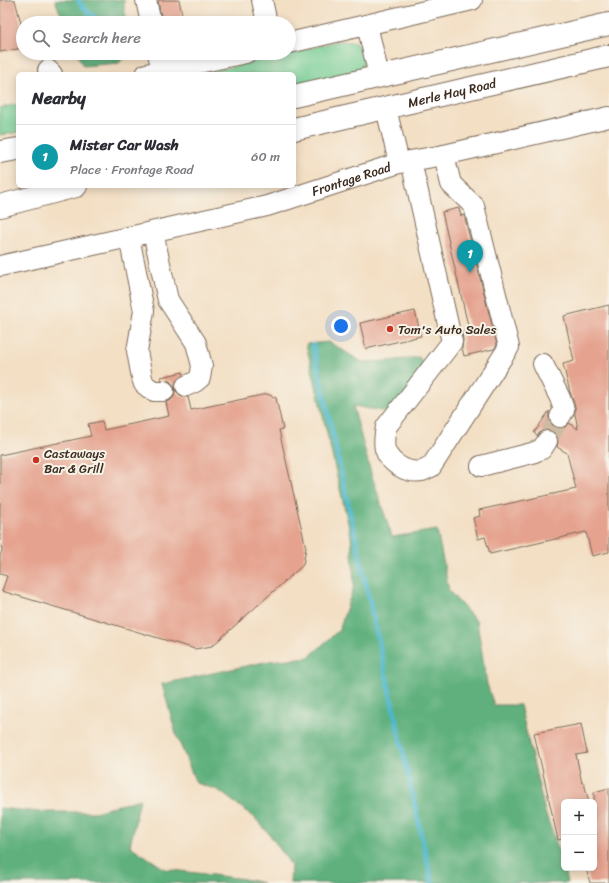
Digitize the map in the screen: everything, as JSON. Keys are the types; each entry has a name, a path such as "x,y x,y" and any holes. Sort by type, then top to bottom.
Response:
{"main road":[{"path":"296,96 609,24"},
{"name":"Merle Hay Road","path":"296,129 609,56"},
{"path":"0,152 16,149"},
{"path":"0,206 68,188"}],"street":[{"path":"146,0 149,16"},
{"path":"262,0 265,16"},
{"path":"296,41 472,0"},
{"path":"368,24 379,76"},
{"path":"155,66 197,60"},
{"path":"386,108 405,162 452,342 386,427 384,442 385,449 396,464 407,470 423,471 431,467 509,347 474,206 451,184 444,154"},
{"name":"Frontage Road","path":"0,266 267,206 405,162 609,117"},
{"path":"153,232 168,300 196,343 202,366 200,378 186,386"},
{"path":"129,237 144,311 137,351 142,378 144,384 148,388 164,391"},
{"path":"543,364 560,398 564,410 560,417"},
{"path":"481,466 537,451 542,449 547,441"}],"green space":[{"path":"55,0 124,0 126,16 61,16"},
{"path":"337,41 355,43 361,48 363,53 363,66 353,75 296,88 296,72 209,72 262,60 296,60 297,52"},
{"path":"80,60 122,60 119,63 83,66"},
{"path":"16,104 16,132 0,135 0,108"},
{"path":"329,342 362,362 389,361 419,357 426,368 392,413 353,406 371,473 392,537 437,530 449,591 477,622 487,684 494,705 520,705 545,812 561,856 561,871 564,871 567,883 290,883 291,865 270,835 254,817 218,790 196,783 176,734 162,684 269,661 309,657 339,630 354,586 351,536 306,344"},
{"path":"140,799 130,846 165,869 244,879 263,883 0,883 0,808 42,812 95,812"}],"building":[{"path":"0,0 15,0 19,16 16,16 16,49 0,52"},
{"path":"158,0 179,0 182,16 161,16"},
{"path":"459,208 461,216 464,215 497,345 494,349 464,356 462,347 462,332 469,330 442,212"},
{"path":"609,305 609,552 592,556 586,532 490,554 485,537 478,539 473,518 480,516 479,510 576,489 567,453 557,447 557,435 548,430 542,431 537,435 534,433 549,411 550,422 554,427 565,427 569,423 578,429 575,406 563,364 574,361 564,316"},
{"name":"Tom's Auto Sales","path":"415,311 421,336 366,349 360,323"},
{"path":"183,372 183,375 177,380 175,390 180,395 188,397 191,410 267,394 276,398 283,429 279,430 306,548 303,565 212,646 195,649 2,591 7,576 0,574 0,557 2,550 0,541 0,455 91,436 88,424 102,421 104,430 169,416 166,402 170,401 174,397 174,386 170,381 161,380 161,377"},
{"path":"581,724 587,753 576,755 582,783 584,783 588,799 561,799 561,840 558,840 534,733"},
{"path":"609,788 609,883 590,883 587,871 597,871 597,799 594,799 594,792"}],"waterway":[{"path":"78,0 82,6 93,16"},
{"path":"313,345 432,883"}],"tunnel":[{"path":"547,441 560,417"}],"place":[{"name":"Mister Car Wash","path":"470,273"},
{"name":"Tom's Auto Sales","path":"390,329"},
{"name":"Castaways Bar & Grill","path":"36,460"}]}
